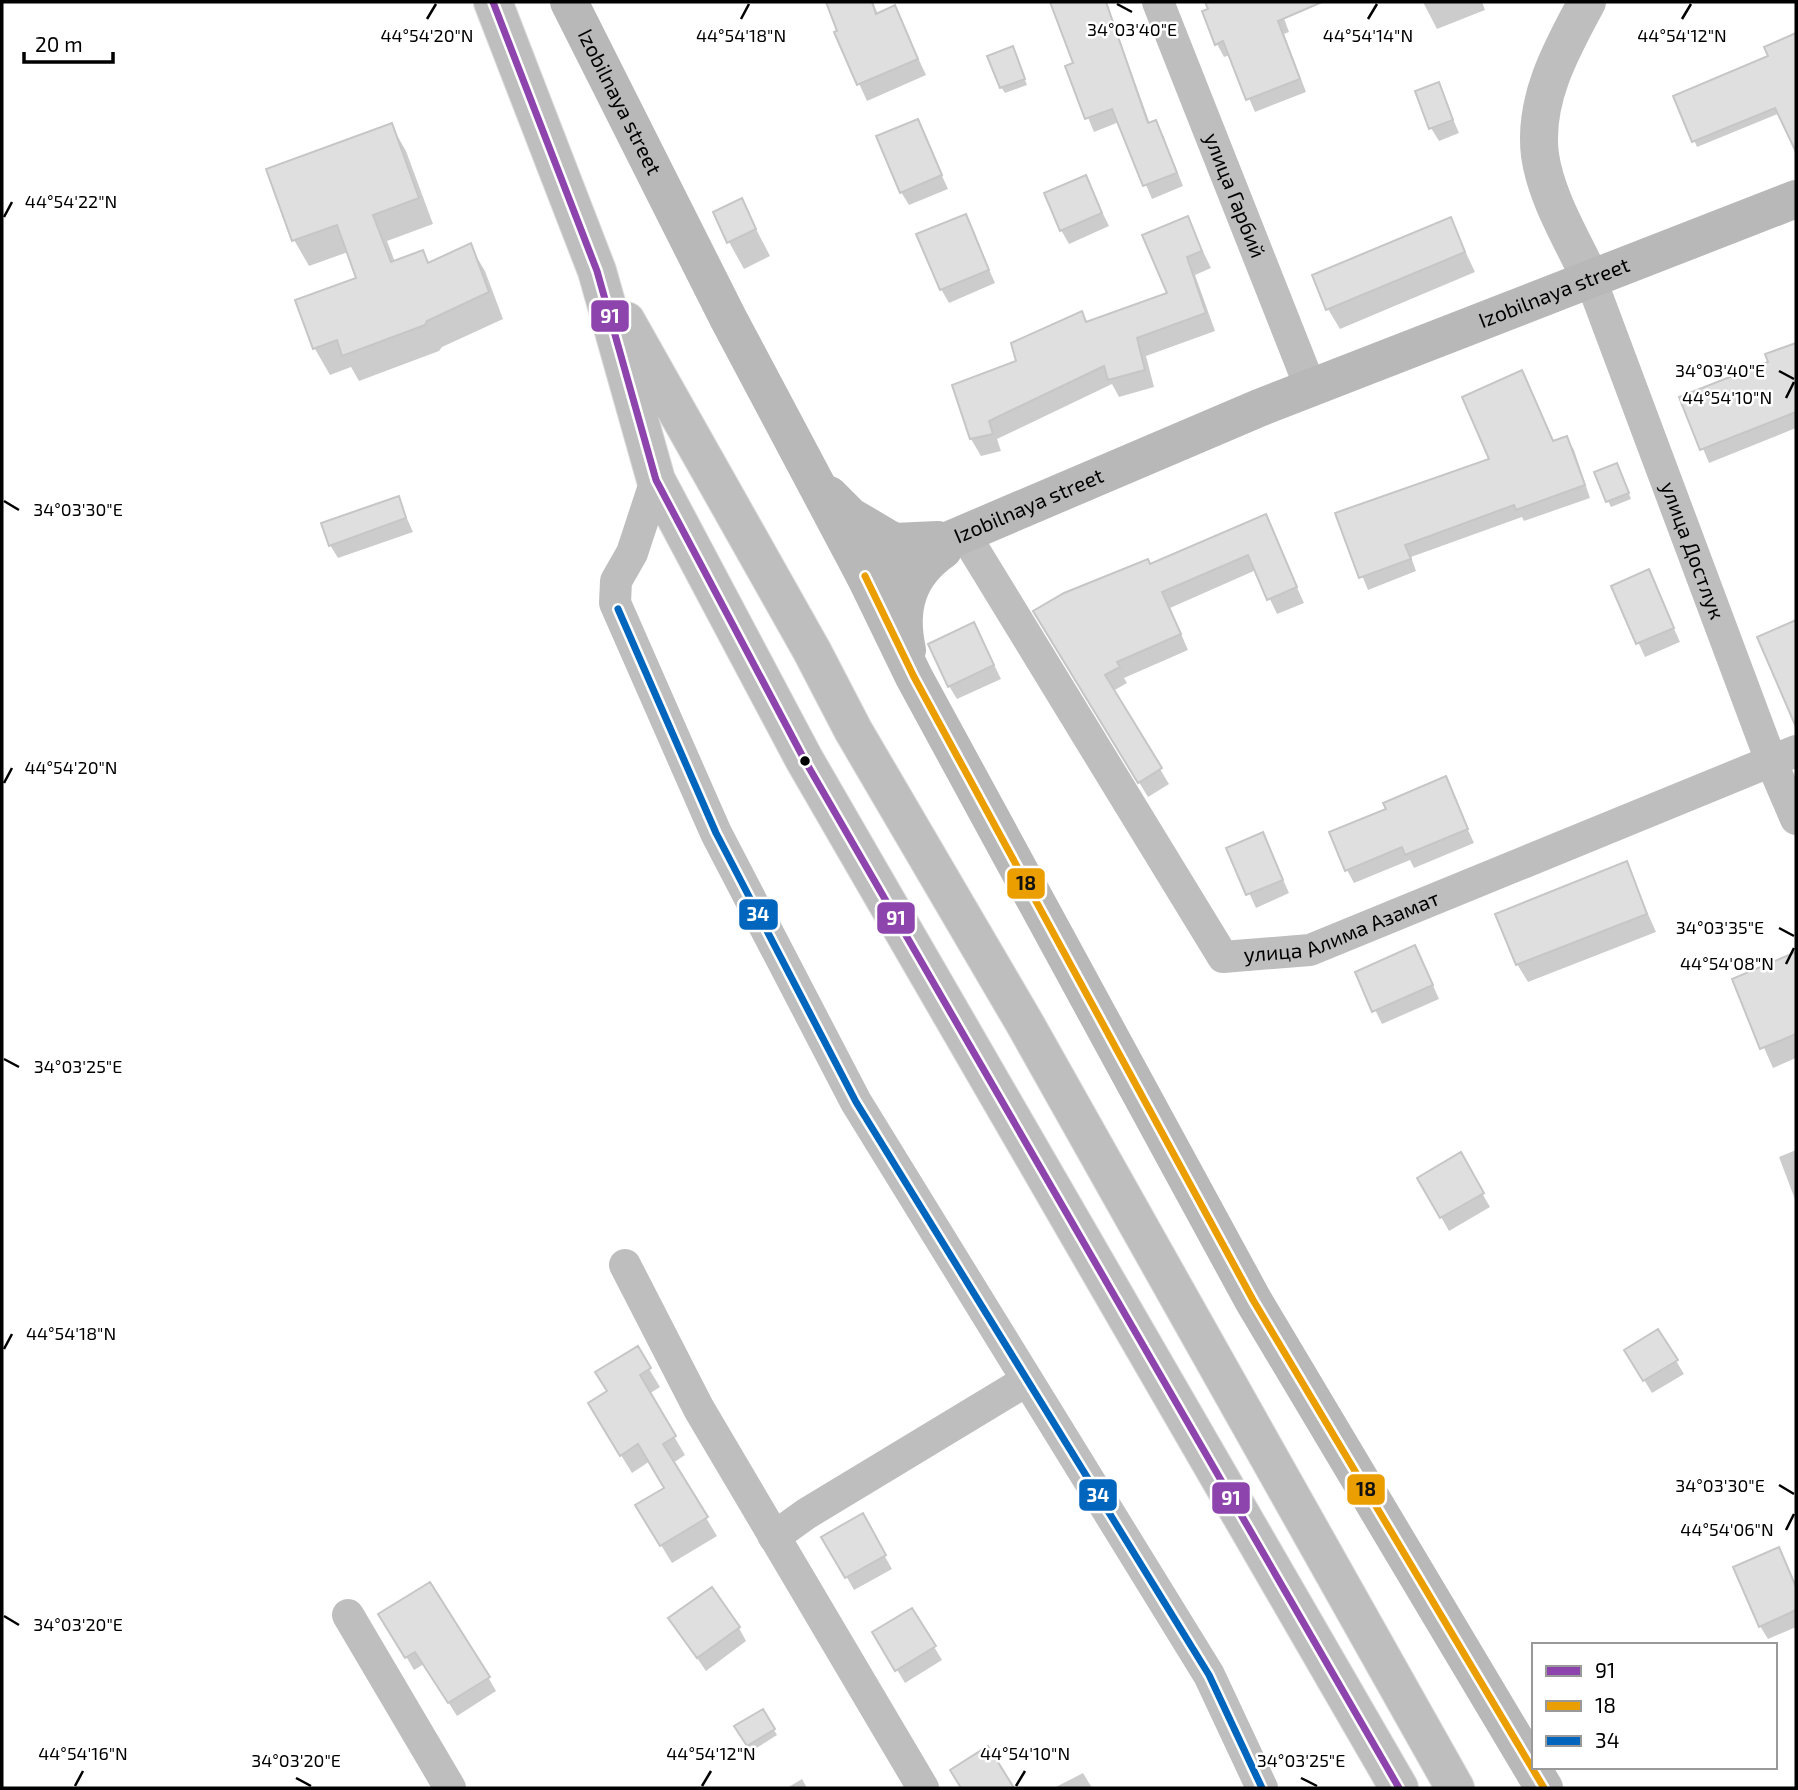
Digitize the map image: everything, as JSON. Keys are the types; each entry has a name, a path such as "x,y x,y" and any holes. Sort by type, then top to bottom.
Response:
{"main road":[{"path":"493,2 597,271 656,480 804,759 1399,1788"},
{"path":"552,2 585,37"},
{"name":"Izobilnaya street","path":"569,2 864,576 965,536 1259,408 1796,200"},
{"path":"1587,2 1556,58 1543,112 1540,154 1553,197 1591,280"},
{"path":"597,271 696,443 853,730 1024,1022 1455,1788"},
{"path":"803,460 850,516 894,542 915,543 965,536"},
{"path":"912,672 904,633 903,612 908,590 928,561 965,536"},
{"path":"864,576 912,672 1253,1300 1532,1768"},
{"path":"1533,1769 1544,1788"}],"street":[{"name":"улица Гарбий","path":"1158,2 1311,389"},
{"name":"улица Достлук","path":"1591,280 1784,756 1796,818"},
{"path":"656,480 632,553 616,582 615,603 716,833 856,1102 1209,1675 1262,1788"},
{"name":"улица Алима Азамат","path":"965,536 1223,957 1310,950 1784,756"},
{"path":"625,1265 699,1409 923,1788"},
{"path":"774,1537 806,1514 1026,1381"},
{"path":"348,1615 450,1788"}],"building":[{"path":"826,2 872,2 876,14 895,5 918,59 857,85 834,32 837,31"},
{"path":"1050,2 1106,2 1148,123 1156,120 1177,173 1143,186 1112,109 1085,119 1065,66 1073,63"},
{"path":"1205,2 1322,2 1278,21 1300,79 1246,100 1223,41 1215,45 1202,11 1208,9"},
{"path":"1796,33 1796,152 1775,108 1692,142 1673,96 1768,56 1764,47"},
{"path":"1013,46 1025,79 1000,88 987,56"},
{"path":"1439,82 1453,120 1429,129 1415,91"},
{"path":"918,119 942,175 900,193 876,136"},
{"path":"392,123 419,198 373,215 391,262 423,250 428,263 471,243 489,292 427,321 425,325 342,356 337,340 313,349 295,300 356,278 337,225 292,241 266,169"},
{"path":"1086,175 1102,213 1060,231 1044,193"},
{"path":"742,198 756,229 727,243 713,212"},
{"path":"966,214 989,270 940,290 916,234"},
{"path":"1188,216 1202,251 1187,257 1206,313 1137,338 1145,370 1108,380 1104,366 989,421 993,434 970,439 952,385 1016,361 1011,343 1082,311 1086,322 1167,293 1142,235"},
{"path":"1451,217 1465,252 1326,310 1312,275"},
{"path":"1796,343 1796,412 1700,450 1679,397 1768,362 1765,354"},
{"path":"1522,370 1553,441 1567,436 1585,485 1516,510 1514,505 1405,545 1411,559 1359,578 1335,513 1489,459 1462,397"},
{"path":"1617,463 1629,493 1606,502 1594,472"},
{"path":"399,496 406,518 329,546 321,523"},
{"path":"1266,514 1297,587 1267,600 1248,555 1162,592 1181,634 1117,662 1120,667 1105,675 1162,768 1138,783 1033,611 1064,593 1148,559 1150,564"},
{"path":"1649,569 1674,628 1636,644 1611,586"},
{"path":"1796,620 1796,727 1757,637"},
{"path":"974,622 994,665 948,687 928,644"},
{"path":"1446,776 1468,829 1405,855 1402,847 1345,871 1329,832 1386,809 1383,803"},
{"path":"1263,832 1283,880 1246,895 1226,848"},
{"path":"1627,861 1647,914 1516,965 1495,914"},
{"path":"1415,945 1433,985 1372,1012 1355,972"},
{"path":"1796,952 1796,1034 1760,1049 1732,979"},
{"path":"1461,1152 1484,1193 1440,1218 1417,1178"},
{"path":"1658,1329 1678,1360 1643,1381 1624,1350"},
{"path":"638,1346 651,1368 640,1375 676,1436 663,1444 708,1517 660,1546 635,1505 664,1488 638,1444 620,1456 588,1403 607,1391 595,1372"},
{"path":"863,1513 886,1555 845,1578 821,1537"},
{"path":"1779,1547 1796,1587 1796,1610 1759,1627 1733,1567"},
{"path":"430,1582 490,1677 448,1703 415,1652 405,1658 378,1614"},
{"path":"712,1587 740,1627 697,1658 668,1618"},
{"path":"912,1608 936,1646 895,1671 872,1632"},
{"path":"763,1709 775,1729 747,1746 734,1726"},
{"path":"988,1746 1014,1788 961,1788 950,1770"}],"transit line":[{"name":"91","path":"493,2 597,271 656,480 804,759 1399,1788"},
{"name":"18","path":"865,576 914,677 1253,1300 1532,1768"},
{"name":"34","path":"618,609 716,833 856,1102 1209,1675 1262,1788"},
{"name":"18","path":"1533,1769 1544,1788"}]}
